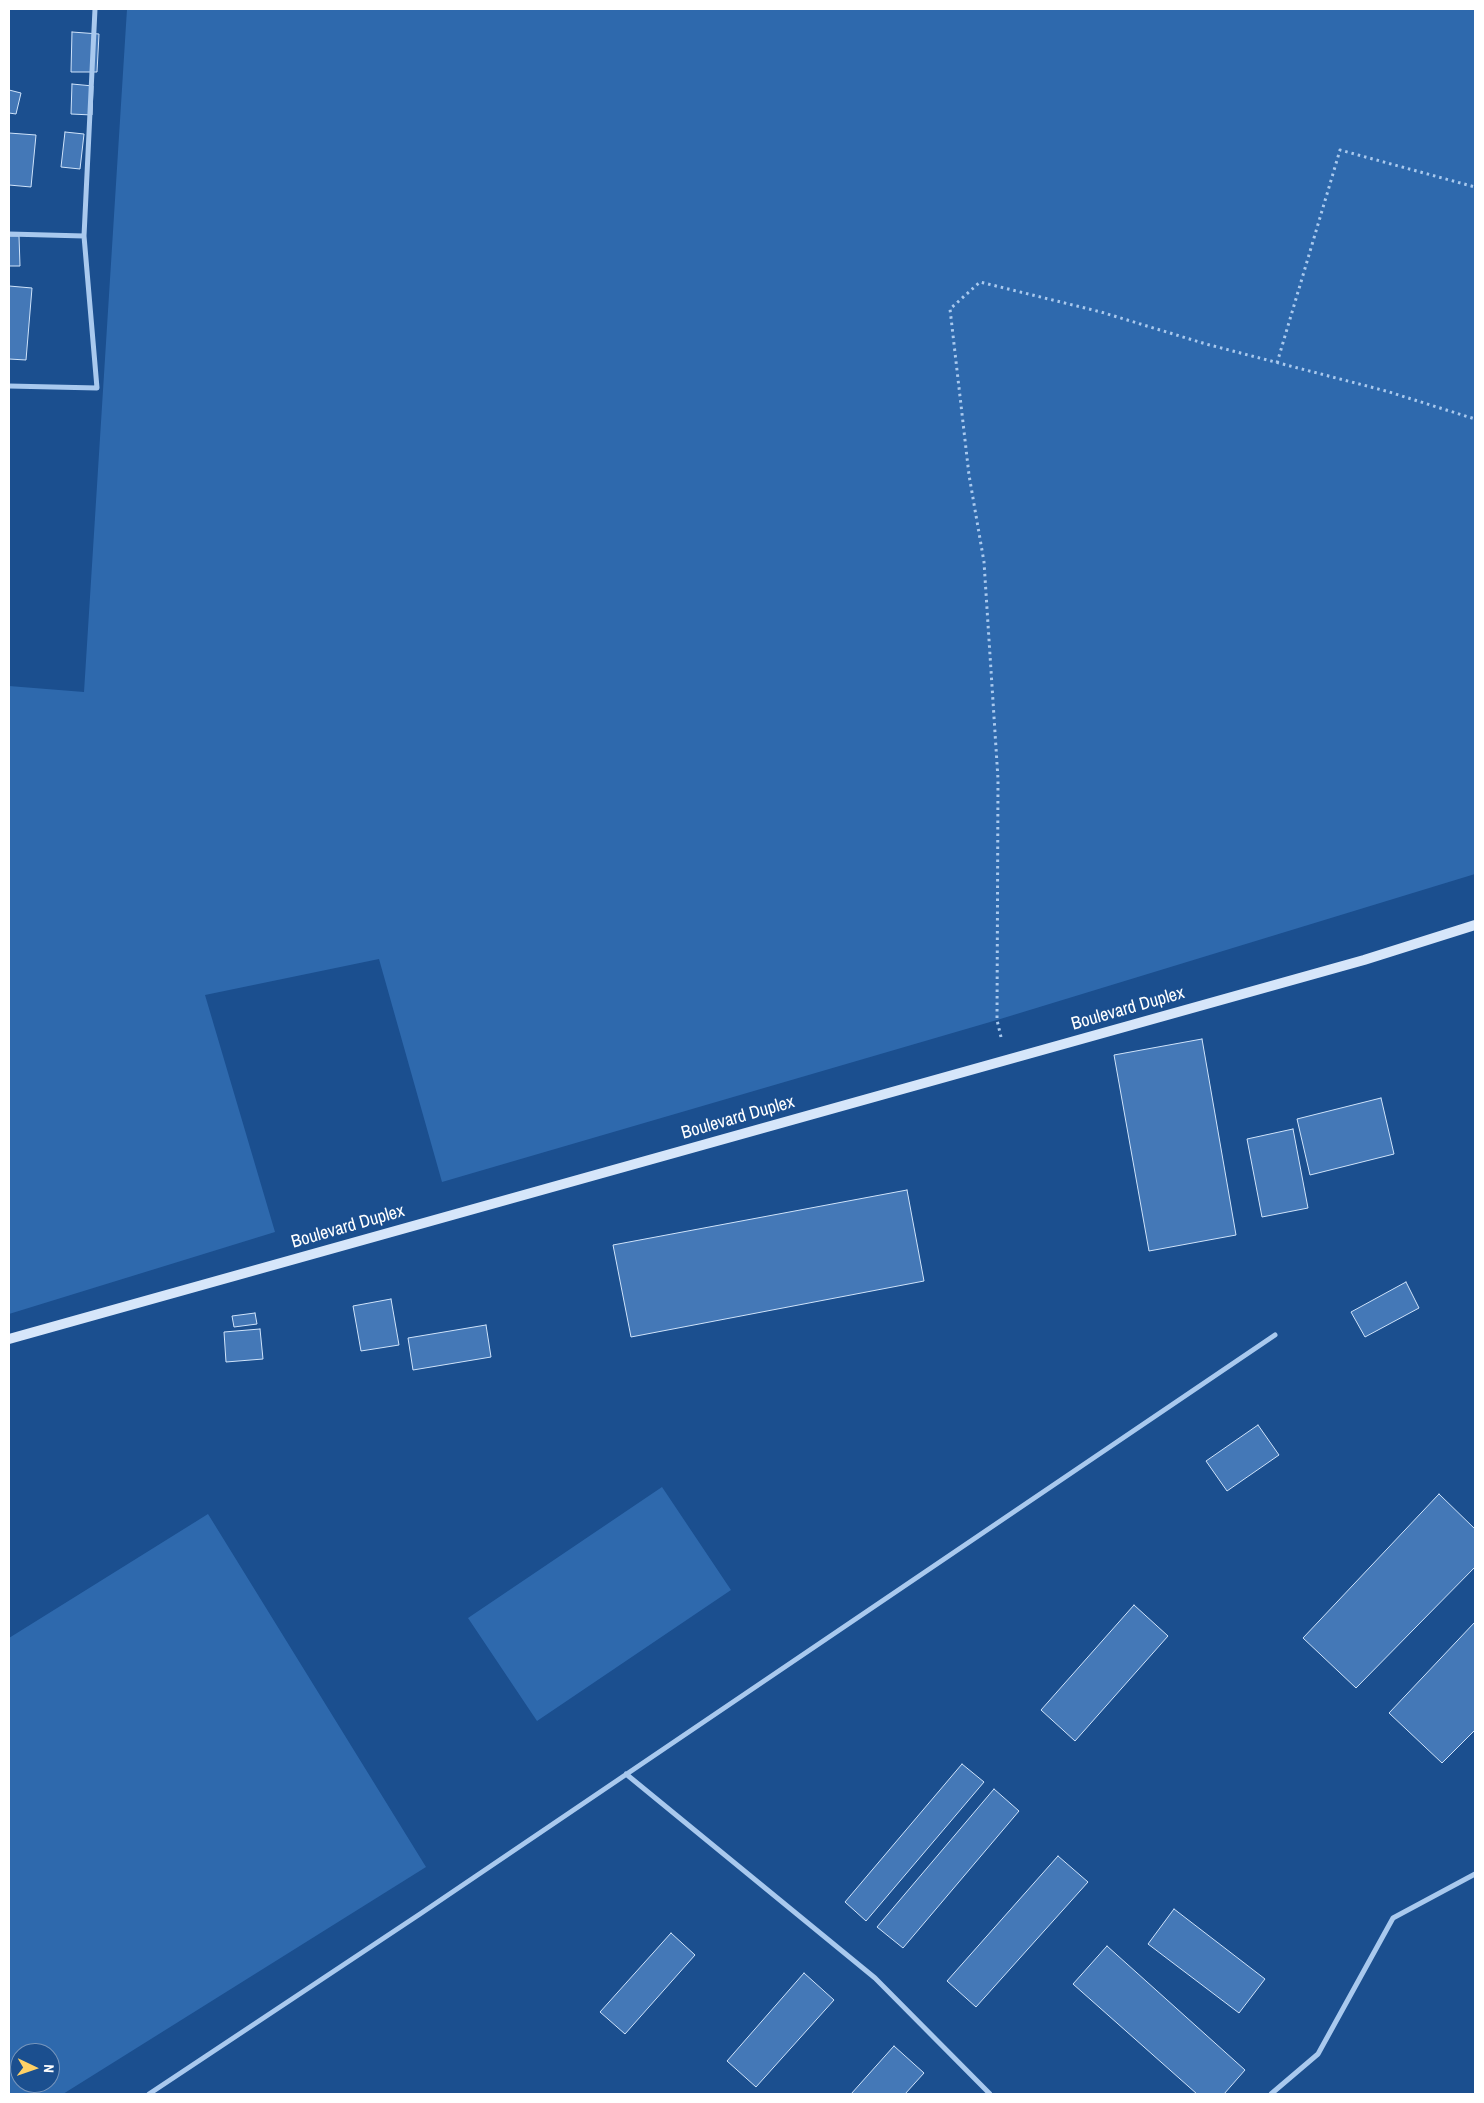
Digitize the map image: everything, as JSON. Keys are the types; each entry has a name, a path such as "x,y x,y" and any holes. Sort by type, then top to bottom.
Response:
{"main road":[{"name":"Boulevard Duplex","path":"9,1340 1364,960 1475,925"}],"street":[{"path":"9,386 97,388 84,236 95,9"},
{"path":"9,234 84,236"},
{"path":"150,2094 1275,1335"},
{"path":"626,1774 875,1978 990,2094"},
{"path":"1271,2094 1318,2054 1393,1918 1475,1874"}],"path":[{"path":"1277,363 1340,150 1475,187"},
{"path":"1006,1060 997,1020 998,779 984,562 969,475 950,309 980,282 1102,312 1206,344 1386,392 1475,419"}],"shaded area":[{"path":"127,9 1475,9 1475,874 997,1020 442,1182 379,959 205,995 275,1232 9,1314 9,686 84,692"},
{"path":"662,1487 731,1590 537,1721 468,1618"},
{"path":"208,1514 426,1867 63,2094 9,2094 9,1638"}],"building":[{"path":"72,32 99,34 97,72 71,72"},
{"path":"72,84 93,86 92,115 71,114"},
{"path":"9,90 21,93 16,114 9,113"},
{"path":"65,132 84,134 80,169 61,167"},
{"path":"9,133 36,135 31,187 9,185"},
{"path":"9,236 19,236 20,266 9,266"},
{"path":"9,286 32,288 26,360 9,359"},
{"path":"1202,1039 1236,1235 1149,1251 1114,1055"},
{"path":"1381,1098 1394,1154 1310,1175 1297,1119"},
{"path":"1293,1129 1308,1208 1262,1217 1247,1139"},
{"path":"907,1190 924,1281 631,1337 613,1245"},
{"path":"1406,1282 1419,1308 1365,1337 1351,1312"},
{"path":"391,1299 399,1345 361,1351 353,1306"},
{"path":"255,1313 257,1324 234,1327 232,1316"},
{"path":"486,1325 491,1357 413,1370 408,1338"},
{"path":"260,1329 263,1359 226,1362 224,1332"},
{"path":"1258,1425 1279,1455 1227,1491 1206,1461"},
{"path":"1439,1494 1475,1529 1475,1567 1356,1688 1303,1638"},
{"path":"1134,1605 1168,1636 1075,1741 1041,1710"},
{"path":"1475,1622 1475,1730 1442,1763 1389,1713"},
{"path":"962,1764 984,1782 866,1921 845,1902"},
{"path":"994,1789 1019,1811 903,1948 877,1927"},
{"path":"1058,1856 1088,1882 976,2007 947,1981"},
{"path":"1174,1909 1265,1979 1239,2013 1148,1944"},
{"path":"671,1933 695,1955 625,2034 600,2012"},
{"path":"1107,1946 1245,2070 1224,2094 1197,2094 1073,1984"},
{"path":"804,1973 834,2000 756,2087 727,2061"},
{"path":"894,2046 924,2073 905,2094 851,2094"}]}
